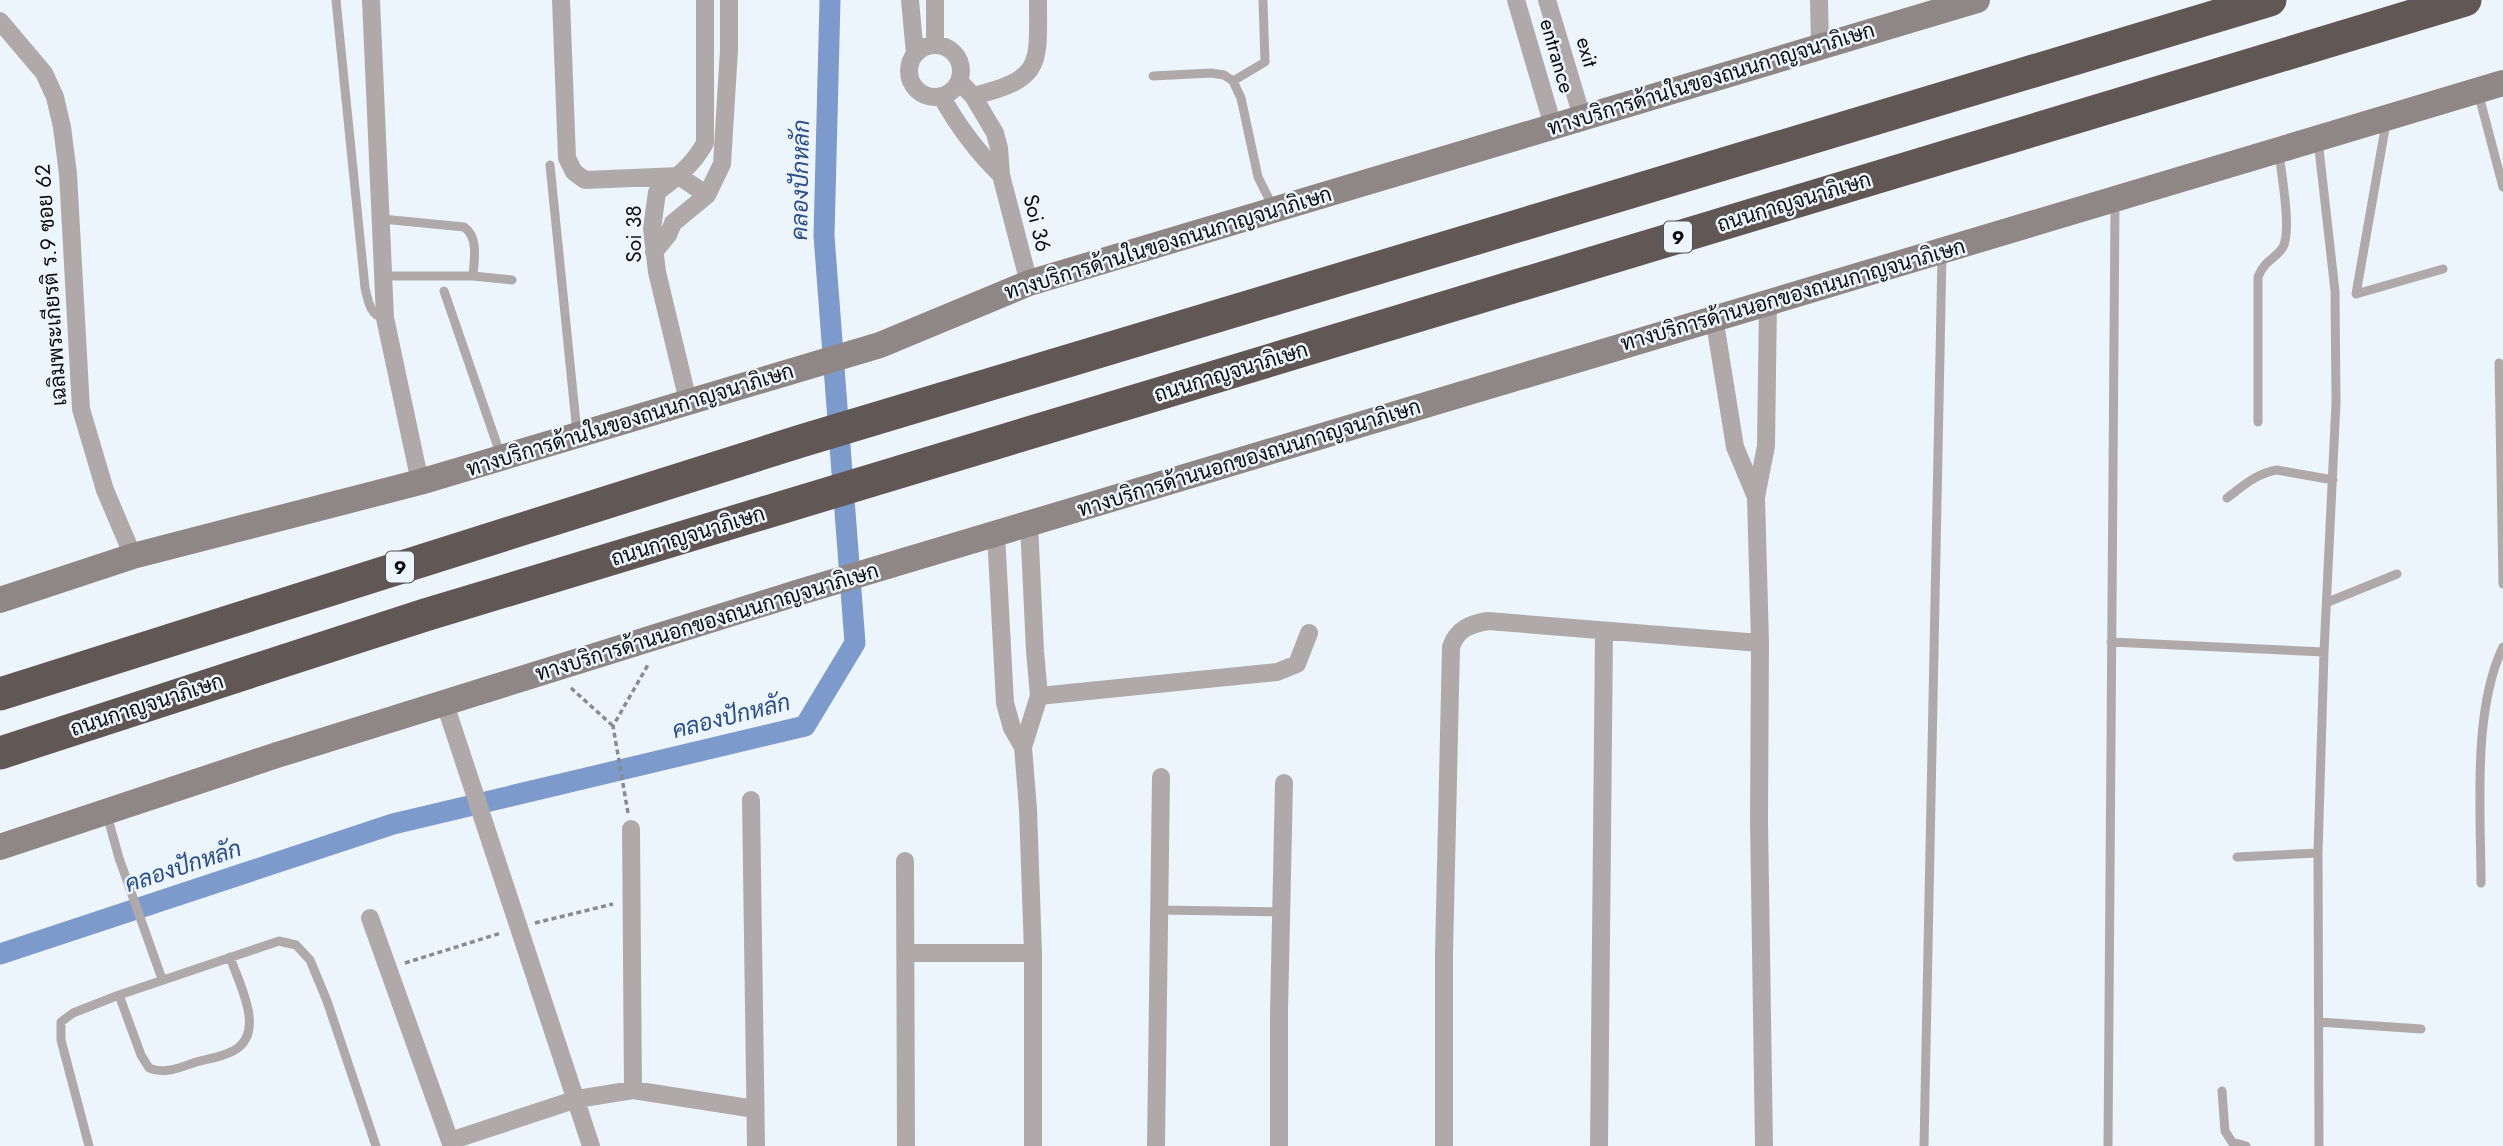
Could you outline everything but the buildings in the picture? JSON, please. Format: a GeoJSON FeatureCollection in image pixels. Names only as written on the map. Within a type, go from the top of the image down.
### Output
{"type":"FeatureCollection","features":[{"type":"Feature","properties":{"kind":"highway","name":"9"},"geometry":{"type":"LineString","coordinates":[[0,694],[801,441],[2270,0]]}},
{"type":"Feature","properties":{"kind":"highway","name":"ถนนกาญจนาภิเษก"},"geometry":{"type":"LineString","coordinates":[[0,753],[425,615],[2465,0]]}},
{"type":"Feature","properties":{"kind":"main road","name":"ทางบริการด้านในของถนนกาญจนาภิเษก"},"geometry":{"type":"LineString","coordinates":[[0,600],[133,556],[420,482],[880,345],[1029,283],[1977,0]]}},
{"type":"Feature","properties":{"kind":"main road","name":"ทางบริการด้านนอกของถนนกาญจนาภิเษก"},"geometry":{"type":"LineString","coordinates":[[0,847],[277,755],[800,592],[2503,83]]}},
{"type":"Feature","properties":{"kind":"street"},"geometry":{"type":"LineString","coordinates":[[371,0],[385,318],[420,482]]}},
{"type":"Feature","properties":{"kind":"street"},"geometry":{"type":"LineString","coordinates":[[561,0],[567,158],[574,172],[585,180],[679,176],[706,195]]}},
{"type":"Feature","properties":{"kind":"street"},"geometry":{"type":"LineString","coordinates":[[705,0],[705,143],[723,147]]}},
{"type":"Feature","properties":{"kind":"street"},"geometry":{"type":"LineString","coordinates":[[654,252],[668,235],[673,223],[706,195],[722,164],[729,50],[729,0]]}},
{"type":"Feature","properties":{"kind":"street"},"geometry":{"type":"LineString","coordinates":[[910,0],[915,54]]}},
{"type":"Feature","properties":{"kind":"street"},"geometry":{"type":"LineString","coordinates":[[935,0],[935,44]]}},
{"type":"Feature","properties":{"kind":"street"},"geometry":{"type":"LineString","coordinates":[[973,96],[997,90],[1013,82],[1029,71],[1037,60],[1040,42],[1038,0]]}},
{"type":"Feature","properties":{"kind":"street","name":"entrance"},"geometry":{"type":"LineString","coordinates":[[1516,0],[1553,126]]}},
{"type":"Feature","properties":{"kind":"street","name":"exit"},"geometry":{"type":"LineString","coordinates":[[1548,0],[1582,117]]}},
{"type":"Feature","properties":{"kind":"street"},"geometry":{"type":"LineString","coordinates":[[1819,0],[1821,47]]}},
{"type":"Feature","properties":{"kind":"street","name":"เฉลิมพระเกียรติ ร.9 ซอย 62"},"geometry":{"type":"LineString","coordinates":[[0,21],[44,73],[55,97],[68,174],[81,409],[105,490],[133,556]]}},
{"type":"Feature","properties":{"kind":"street"},"geometry":{"type":"LineString","coordinates":[[935,44],[954,52],[961,71],[959,81],[952,91],[932,97],[916,88],[909,71],[915,54],[935,44]]}},
{"type":"Feature","properties":{"kind":"street","name":"Soi 36"},"geometry":{"type":"LineString","coordinates":[[959,81],[973,96],[995,133],[1001,175],[1029,283]]}},
{"type":"Feature","properties":{"kind":"street"},"geometry":{"type":"LineString","coordinates":[[941,96],[968,139],[1001,175]]}},
{"type":"Feature","properties":{"kind":"street","name":"Soi 38"},"geometry":{"type":"LineString","coordinates":[[688,401],[671,335],[652,229],[657,192],[679,176],[697,157],[705,143]]}},
{"type":"Feature","properties":{"kind":"street"},"geometry":{"type":"LineString","coordinates":[[1764,1146],[1759,820],[1760,642],[1756,497],[1766,446],[1768,302]]}},
{"type":"Feature","properties":{"kind":"street"},"geometry":{"type":"LineString","coordinates":[[1714,317],[1735,447],[1756,497]]}},
{"type":"Feature","properties":{"kind":"street"},"geometry":{"type":"LineString","coordinates":[[1029,524],[1035,651],[1040,696],[1023,747],[1033,953],[1033,1146]]}},
{"type":"Feature","properties":{"kind":"street"},"geometry":{"type":"LineString","coordinates":[[996,534],[1005,703],[1012,728],[1023,747]]}},
{"type":"Feature","properties":{"kind":"street"},"geometry":{"type":"LineString","coordinates":[[1444,1146],[1444,954],[1451,647],[1461,629],[1488,621],[1760,642]]}},
{"type":"Feature","properties":{"kind":"street"},"geometry":{"type":"LineString","coordinates":[[1599,1146],[1604,632]]}},
{"type":"Feature","properties":{"kind":"street"},"geometry":{"type":"LineString","coordinates":[[1040,696],[1277,672],[1297,664],[1309,633]]}},
{"type":"Feature","properties":{"kind":"street"},"geometry":{"type":"LineString","coordinates":[[1002,654],[1035,651]]}},
{"type":"Feature","properties":{"kind":"street"},"geometry":{"type":"LineString","coordinates":[[446,704],[591,1146]]}},
{"type":"Feature","properties":{"kind":"street"},"geometry":{"type":"LineString","coordinates":[[1156,1146],[1161,777]]}},
{"type":"Feature","properties":{"kind":"street"},"geometry":{"type":"LineString","coordinates":[[1279,1146],[1284,783]]}},
{"type":"Feature","properties":{"kind":"street"},"geometry":{"type":"LineString","coordinates":[[751,800],[756,1146]]}},
{"type":"Feature","properties":{"kind":"street"},"geometry":{"type":"LineString","coordinates":[[631,829],[633,1090]]}},
{"type":"Feature","properties":{"kind":"street"},"geometry":{"type":"LineString","coordinates":[[905,860],[906,1146]]}},
{"type":"Feature","properties":{"kind":"street"},"geometry":{"type":"LineString","coordinates":[[370,918],[450,1141],[577,1099],[633,1090],[755,1109]]}},
{"type":"Feature","properties":{"kind":"street"},"geometry":{"type":"LineString","coordinates":[[905,953],[1033,953]]}},
{"type":"Feature","properties":{"kind":"lane"},"geometry":{"type":"LineString","coordinates":[[336,0],[365,288],[371,308],[376,315],[385,318]]}},
{"type":"Feature","properties":{"kind":"lane"},"geometry":{"type":"LineString","coordinates":[[1233,81],[1265,62],[1263,0]]}},
{"type":"Feature","properties":{"kind":"lane"},"geometry":{"type":"LineString","coordinates":[[1153,76],[1211,72],[1224,75],[1233,81],[1241,98],[1258,177],[1273,208]]}},
{"type":"Feature","properties":{"kind":"lane"},"geometry":{"type":"LineString","coordinates":[[2477,90],[2503,187]]}},
{"type":"Feature","properties":{"kind":"lane"},"geometry":{"type":"LineString","coordinates":[[2387,117],[2356,294],[2443,269]]}},
{"type":"Feature","properties":{"kind":"lane"},"geometry":{"type":"LineString","coordinates":[[2318,138],[2335,291],[2336,403],[2318,853],[2319,1146]]}},
{"type":"Feature","properties":{"kind":"lane"},"geometry":{"type":"LineString","coordinates":[[2258,422],[2258,276],[2263,264],[2282,249],[2287,234],[2279,150]]}},
{"type":"Feature","properties":{"kind":"lane"},"geometry":{"type":"LineString","coordinates":[[550,165],[577,435]]}},
{"type":"Feature","properties":{"kind":"lane"},"geometry":{"type":"LineString","coordinates":[[2108,1146],[2115,200]]}},
{"type":"Feature","properties":{"kind":"lane"},"geometry":{"type":"LineString","coordinates":[[382,219],[464,227],[471,232],[474,243],[473,276]]}},
{"type":"Feature","properties":{"kind":"lane"},"geometry":{"type":"LineString","coordinates":[[1924,1146],[1942,252]]}},
{"type":"Feature","properties":{"kind":"lane"},"geometry":{"type":"LineString","coordinates":[[384,276],[512,279]]}},
{"type":"Feature","properties":{"kind":"lane"},"geometry":{"type":"LineString","coordinates":[[444,291],[501,458]]}},
{"type":"Feature","properties":{"kind":"lane"},"geometry":{"type":"LineString","coordinates":[[2499,363],[2503,584]]}},
{"type":"Feature","properties":{"kind":"lane"},"geometry":{"type":"LineString","coordinates":[[2227,498],[2258,475],[2268,471],[2277,470],[2333,480]]}},
{"type":"Feature","properties":{"kind":"lane"},"geometry":{"type":"LineString","coordinates":[[2328,602],[2397,575]]}},
{"type":"Feature","properties":{"kind":"lane"},"geometry":{"type":"LineString","coordinates":[[2111,642],[2324,652]]}},
{"type":"Feature","properties":{"kind":"lane"},"geometry":{"type":"LineString","coordinates":[[2481,883],[2481,764],[2486,709],[2496,662],[2503,647]]}},
{"type":"Feature","properties":{"kind":"lane"},"geometry":{"type":"LineString","coordinates":[[106,813],[162,979]]}},
{"type":"Feature","properties":{"kind":"lane"},"geometry":{"type":"LineString","coordinates":[[2237,857],[2318,853]]}},
{"type":"Feature","properties":{"kind":"lane"},"geometry":{"type":"LineString","coordinates":[[1159,910],[1281,912]]}},
{"type":"Feature","properties":{"kind":"lane"},"geometry":{"type":"LineString","coordinates":[[89,1146],[61,1040],[61,1022],[73,1013],[162,979],[279,941],[288,942],[304,951],[310,960],[327,1001],[376,1146]]}},
{"type":"Feature","properties":{"kind":"lane"},"geometry":{"type":"LineString","coordinates":[[119,995],[149,1068],[165,1071],[233,1051],[244,1043],[251,1018],[230,957]]}},
{"type":"Feature","properties":{"kind":"lane"},"geometry":{"type":"LineString","coordinates":[[2319,1023],[2421,1029]]}},
{"type":"Feature","properties":{"kind":"lane"},"geometry":{"type":"LineString","coordinates":[[2222,1091],[2225,1131],[2232,1142],[2246,1146]]}},
{"type":"Feature","properties":{"kind":"path"},"geometry":{"type":"LineString","coordinates":[[613,726],[664,635]]}},
{"type":"Feature","properties":{"kind":"path"},"geometry":{"type":"LineString","coordinates":[[551,670],[613,726],[631,829]]}},
{"type":"Feature","properties":{"kind":"path"},"geometry":{"type":"LineString","coordinates":[[388,968],[520,926],[632,900]]}},
{"type":"Feature","properties":{"kind":"waterway","name":"คลองปักหลัก"},"geometry":{"type":"LineString","coordinates":[[0,954],[393,824],[805,726],[855,643],[824,236],[830,0]]}}]}
